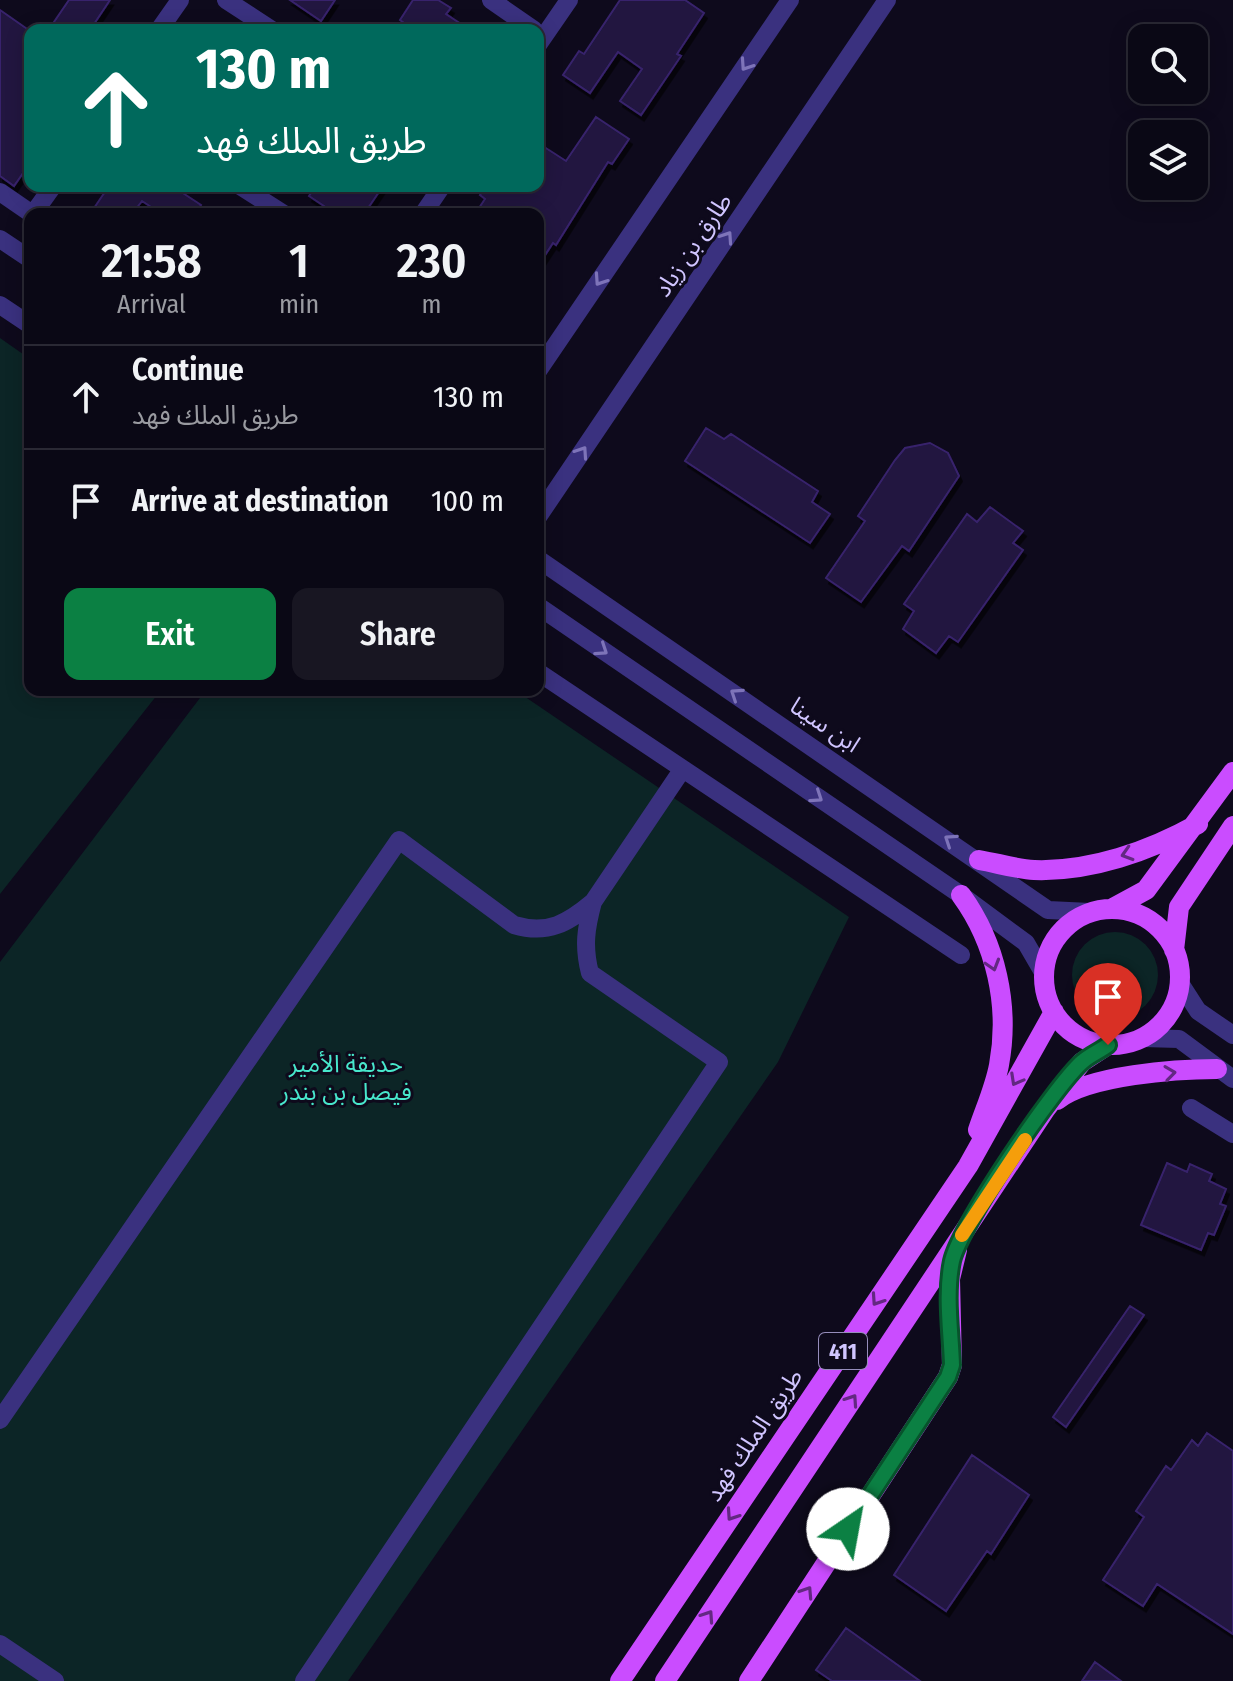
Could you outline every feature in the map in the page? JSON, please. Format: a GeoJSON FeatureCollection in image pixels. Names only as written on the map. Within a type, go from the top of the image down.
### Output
{"type":"FeatureCollection","features":[{"type":"Feature","properties":{"kind":"main road"},"geometry":{"type":"LineString","coordinates":[[1108,1045],[1077,1035],[1054,1012],[1046,994],[1044,974],[1048,954],[1058,936],[1072,922],[1146,890],[1198,824],[1233,772]]}},
{"type":"Feature","properties":{"kind":"main road"},"geometry":{"type":"LineString","coordinates":[[979,860],[1033,870],[1088,866],[1166,842],[1198,824]]}},
{"type":"Feature","properties":{"kind":"main road"},"geometry":{"type":"LineString","coordinates":[[1143,1038],[1161,1024],[1174,1005],[1180,983],[1174,950],[1179,907],[1231,835]]}},
{"type":"Feature","properties":{"kind":"main road"},"geometry":{"type":"LineString","coordinates":[[961,895],[980,921],[1004,999],[999,1065],[968,1166]]}},
{"type":"Feature","properties":{"kind":"main road"},"geometry":{"type":"LineString","coordinates":[[1100,911],[1131,912],[1149,920],[1164,933],[1174,950]]}},
{"type":"Feature","properties":{"kind":"main road","name":"طريق الملك فهد"},"geometry":{"type":"LineString","coordinates":[[620,1681],[968,1166],[1054,1012]]}},
{"type":"Feature","properties":{"kind":"main road","name":"411"},"geometry":{"type":"LineString","coordinates":[[665,1681],[1045,1110],[1082,1062],[1108,1045],[1143,1038]]}},
{"type":"Feature","properties":{"kind":"main road"},"geometry":{"type":"LineString","coordinates":[[1045,1110],[1067,1091],[1092,1084],[1225,1074]]}},
{"type":"Feature","properties":{"kind":"main road"},"geometry":{"type":"LineString","coordinates":[[749,1681],[948,1377],[952,1365],[950,1279],[952,1261],[964,1231]]}},
{"type":"Feature","properties":{"kind":"street"},"geometry":{"type":"LineString","coordinates":[[163,24],[180,0]]}},
{"type":"Feature","properties":{"kind":"street"},"geometry":{"type":"LineString","coordinates":[[226,0],[263,24]]}},
{"type":"Feature","properties":{"kind":"street"},"geometry":{"type":"LineString","coordinates":[[491,0],[523,24]]}},
{"type":"Feature","properties":{"kind":"street"},"geometry":{"type":"LineString","coordinates":[[544,30],[569,0]]}},
{"type":"Feature","properties":{"kind":"street"},"geometry":{"type":"LineString","coordinates":[[544,362],[790,0]]}},
{"type":"Feature","properties":{"kind":"street","name":"طارق بن زياد"},"geometry":{"type":"LineString","coordinates":[[544,508],[887,0]]}},
{"type":"Feature","properties":{"kind":"street"},"geometry":{"type":"LineString","coordinates":[[0,192],[24,208]]}},
{"type":"Feature","properties":{"kind":"street"},"geometry":{"type":"LineString","coordinates":[[249,192],[275,208]]}},
{"type":"Feature","properties":{"kind":"street"},"geometry":{"type":"LineString","coordinates":[[0,239],[24,255]]}},
{"type":"Feature","properties":{"kind":"street"},"geometry":{"type":"LineString","coordinates":[[0,305],[24,321]]}},
{"type":"Feature","properties":{"kind":"street","name":"ابن سينا"},"geometry":{"type":"LineString","coordinates":[[544,563],[1048,910],[1100,911]]}},
{"type":"Feature","properties":{"kind":"street"},"geometry":{"type":"LineString","coordinates":[[544,610],[961,895],[1026,943],[1044,974]]}},
{"type":"Feature","properties":{"kind":"street"},"geometry":{"type":"LineString","coordinates":[[544,676],[961,955]]}},
{"type":"Feature","properties":{"kind":"street"},"geometry":{"type":"LineString","coordinates":[[0,1420],[399,840],[514,925],[530,930],[550,929],[569,922],[593,902],[682,770]]}},
{"type":"Feature","properties":{"kind":"street"},"geometry":{"type":"LineString","coordinates":[[304,1681],[719,1062],[590,973],[584,952],[584,934],[593,902]]}},
{"type":"Feature","properties":{"kind":"street"},"geometry":{"type":"LineString","coordinates":[[1180,983],[1198,1011],[1233,1035]]}},
{"type":"Feature","properties":{"kind":"street"},"geometry":{"type":"LineString","coordinates":[[1143,1038],[1179,1039],[1225,1074]]}},
{"type":"Feature","properties":{"kind":"street"},"geometry":{"type":"LineString","coordinates":[[1191,1108],[1233,1134]]}},
{"type":"Feature","properties":{"kind":"street"},"geometry":{"type":"LineString","coordinates":[[0,1644],[55,1681]]}},
{"type":"Feature","properties":{"kind":"green space"},"geometry":{"type":"Polygon","coordinates":[[[0,338],[24,355],[24,696],[156,696],[0,894],[0,338]]]}},
{"type":"Feature","properties":{"kind":"green space","name":"حديقة الأمير فيصل بن بندر"},"geometry":{"type":"Polygon","coordinates":[[[201,696],[524,696],[849,917],[778,1062],[348,1681],[0,1681],[0,962],[201,696]]]}},
{"type":"Feature","properties":{"kind":"green space"},"geometry":{"type":"Polygon","coordinates":[[[1115,932],[1132,935],[1151,951],[1158,975],[1155,992],[1139,1011],[1115,1018],[1098,1015],[1079,999],[1072,975],[1075,958],[1091,939],[1115,932]]]}},
{"type":"Feature","properties":{"kind":"building"},"geometry":{"type":"Polygon","coordinates":[[[69,0],[110,0],[94,24],[54,22],[69,0]]]}},
{"type":"Feature","properties":{"kind":"building"},"geometry":{"type":"Polygon","coordinates":[[[290,0],[335,0],[321,21],[290,0]]]}},
{"type":"Feature","properties":{"kind":"building"},"geometry":{"type":"Polygon","coordinates":[[[413,0],[438,0],[451,8],[446,14],[461,24],[406,24],[400,20],[413,0]]]}},
{"type":"Feature","properties":{"kind":"building"},"geometry":{"type":"Polygon","coordinates":[[[620,0],[685,0],[704,13],[677,54],[681,56],[641,115],[620,101],[642,69],[618,52],[590,93],[563,75],[579,51],[584,54],[620,0]]]}},
{"type":"Feature","properties":{"kind":"building"},"geometry":{"type":"Polygon","coordinates":[[[0,10],[24,27],[24,172],[14,186],[0,176],[0,10]]]}},
{"type":"Feature","properties":{"kind":"building"},"geometry":{"type":"Polygon","coordinates":[[[596,117],[629,139],[612,164],[608,162],[556,245],[553,243],[544,257],[544,208],[479,208],[485,199],[480,195],[482,192],[544,192],[544,147],[566,161],[596,117]]]}},
{"type":"Feature","properties":{"kind":"building"},"geometry":{"type":"Polygon","coordinates":[[[105,192],[181,192],[201,205],[199,208],[153,208],[142,201],[137,208],[94,208],[105,192]]]}},
{"type":"Feature","properties":{"kind":"building"},"geometry":{"type":"Polygon","coordinates":[[[312,192],[379,192],[368,208],[327,208],[309,196],[312,192]]]}},
{"type":"Feature","properties":{"kind":"building"},"geometry":{"type":"Polygon","coordinates":[[[706,428],[724,439],[731,434],[818,491],[812,502],[830,514],[810,543],[685,461],[706,428]]]}},
{"type":"Feature","properties":{"kind":"building"},"geometry":{"type":"Polygon","coordinates":[[[930,443],[948,453],[959,476],[909,551],[902,546],[861,602],[826,578],[865,521],[858,516],[895,460],[905,448],[930,443]]]}},
{"type":"Feature","properties":{"kind":"building"},"geometry":{"type":"Polygon","coordinates":[[[990,507],[1023,531],[1013,543],[1023,550],[958,642],[949,636],[936,653],[903,629],[914,611],[904,604],[967,514],[977,522],[990,507]]]}},
{"type":"Feature","properties":{"kind":"building"},"geometry":{"type":"Polygon","coordinates":[[[1167,1163],[1187,1172],[1190,1164],[1212,1174],[1209,1181],[1226,1189],[1220,1204],[1226,1206],[1214,1235],[1208,1233],[1201,1250],[1141,1225],[1167,1163]]]}},
{"type":"Feature","properties":{"kind":"building"},"geometry":{"type":"Polygon","coordinates":[[[1130,1306],[1144,1315],[1066,1427],[1053,1417],[1130,1306]]]}},
{"type":"Feature","properties":{"kind":"building"},"geometry":{"type":"Polygon","coordinates":[[[1207,1433],[1233,1451],[1233,1634],[1157,1584],[1143,1606],[1103,1580],[1144,1517],[1136,1511],[1166,1466],[1171,1470],[1192,1440],[1198,1446],[1207,1433]]]}},
{"type":"Feature","properties":{"kind":"building"},"geometry":{"type":"Polygon","coordinates":[[[972,1455],[1029,1495],[991,1554],[987,1551],[946,1611],[894,1575],[972,1455]]]}},
{"type":"Feature","properties":{"kind":"building"},"geometry":{"type":"Polygon","coordinates":[[[846,1628],[920,1681],[832,1681],[816,1670],[846,1628]]]}},
{"type":"Feature","properties":{"kind":"building"},"geometry":{"type":"Polygon","coordinates":[[[1095,1662],[1121,1681],[1082,1681],[1095,1662]]]}},
{"type":"Feature","properties":{"kind":"slow traffic"},"geometry":{"type":"LineString","coordinates":[[962,1235],[1025,1140]]}},
{"type":"Feature","properties":{"kind":"route"},"geometry":{"type":"LineString","coordinates":[[848,1529],[948,1377],[952,1365],[950,1279],[952,1261],[964,1231],[1045,1110],[1082,1062],[1108,1045]]}}]}
